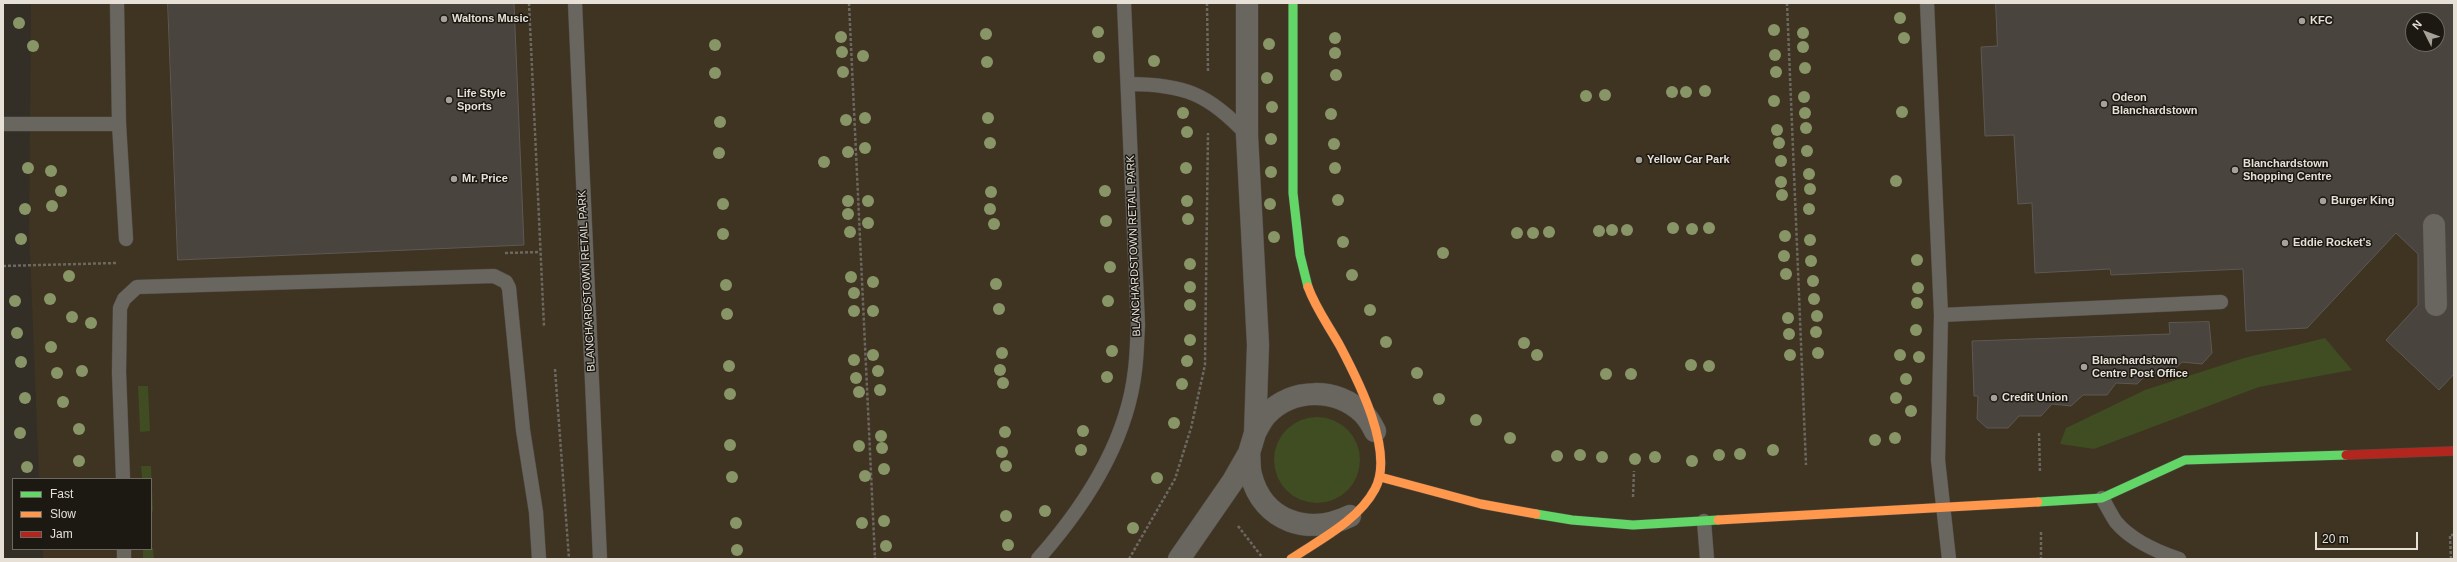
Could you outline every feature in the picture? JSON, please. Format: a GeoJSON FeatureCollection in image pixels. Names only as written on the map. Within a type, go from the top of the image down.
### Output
{"type":"FeatureCollection","features":[{"type":"Feature","properties":{"kind":"street"},"geometry":{"type":"LineString","coordinates":[[1247,3],[1247,135],[1258,345],[1250,474],[1259,494],[1272,511],[1290,522],[1312,526],[1327,525],[1335,524],[1355,514]]}},
{"type":"Feature","properties":{"kind":"street"},"geometry":{"type":"LineString","coordinates":[[1291,559],[1355,514],[1371,498],[1380,477],[1382,455],[1377,432],[1343,351],[1311,297],[1301,264],[1292,187],[1292,3]]}},
{"type":"Feature","properties":{"kind":"street"},"geometry":{"type":"LineString","coordinates":[[2434,225],[2436,304]]}},
{"type":"Feature","properties":{"kind":"street"},"geometry":{"type":"LineString","coordinates":[[1179,559],[1233,481],[1266,415],[1284,402],[1303,394],[1325,394],[1346,400],[1364,414],[1377,432]]}},
{"type":"Feature","properties":{"kind":"street"},"geometry":{"type":"LineString","coordinates":[[1380,477],[1482,504],[1572,520],[1633,524],[1704,522],[2102,498],[2119,492],[2164,466],[2186,460],[2454,451]]}},
{"type":"Feature","properties":{"kind":"lane"},"geometry":{"type":"LineString","coordinates":[[117,3],[119,124],[126,239]]}},
{"type":"Feature","properties":{"kind":"lane","name":"BLANCHARDSTOWN RETAIL PARK"},"geometry":{"type":"LineString","coordinates":[[575,3],[600,559]]}},
{"type":"Feature","properties":{"kind":"lane","name":"BLANCHARDSTOWN RETAIL PARK"},"geometry":{"type":"LineString","coordinates":[[1038,559],[1065,527],[1097,481],[1124,417],[1135,371],[1138,324],[1124,3]]}},
{"type":"Feature","properties":{"kind":"lane"},"geometry":{"type":"LineString","coordinates":[[1927,3],[1941,315],[1938,444],[1940,484],[1945,508],[1949,559]]}},
{"type":"Feature","properties":{"kind":"lane"},"geometry":{"type":"LineString","coordinates":[[1128,84],[1161,84],[1184,89],[1208,100],[1229,116],[1247,135]]}},
{"type":"Feature","properties":{"kind":"lane"},"geometry":{"type":"LineString","coordinates":[[3,124],[119,124]]}},
{"type":"Feature","properties":{"kind":"lane"},"geometry":{"type":"LineString","coordinates":[[123,478],[119,372],[120,308],[124,299],[137,287],[494,276],[506,282],[509,288],[523,430],[536,512],[539,559]]}},
{"type":"Feature","properties":{"kind":"lane"},"geometry":{"type":"LineString","coordinates":[[1941,315],[2221,302]]}},
{"type":"Feature","properties":{"kind":"lane"},"geometry":{"type":"LineString","coordinates":[[2102,498],[2116,522],[2124,530],[2135,538],[2179,559]]}},
{"type":"Feature","properties":{"kind":"lane"},"geometry":{"type":"LineString","coordinates":[[1704,522],[1707,559]]}},
{"type":"Feature","properties":{"kind":"path"},"geometry":{"type":"LineString","coordinates":[[529,3],[544,326]]}},
{"type":"Feature","properties":{"kind":"path"},"geometry":{"type":"LineString","coordinates":[[849,3],[875,559]]}},
{"type":"Feature","properties":{"kind":"path"},"geometry":{"type":"LineString","coordinates":[[1129,559],[1175,479],[1191,428],[1205,365],[1208,100],[1207,3]]}},
{"type":"Feature","properties":{"kind":"path"},"geometry":{"type":"LineString","coordinates":[[1787,3],[1806,465]]}},
{"type":"Feature","properties":{"kind":"path"},"geometry":{"type":"LineString","coordinates":[[555,369],[569,559]]}},
{"type":"Feature","properties":{"kind":"path"},"geometry":{"type":"LineString","coordinates":[[1219,502],[1264,559]]}},
{"type":"Feature","properties":{"kind":"path"},"geometry":{"type":"LineString","coordinates":[[2451,559],[2450,535],[2454,535]]}},
{"type":"Feature","properties":{"kind":"shaded area"},"geometry":{"type":"Polygon","coordinates":[[[31,3],[2454,3],[2454,559],[43,559],[43,550],[152,550],[152,478],[39,478],[29,231],[31,3]]]}},
{"type":"Feature","properties":{"kind":"green space"},"geometry":{"type":"Polygon","coordinates":[[[2325,338],[2352,370],[2259,387],[2094,449],[2060,444],[2066,428],[2145,390],[2244,358],[2325,338]]]}},
{"type":"Feature","properties":{"kind":"green space"},"geometry":{"type":"Polygon","coordinates":[[[138,386],[148,386],[150,431],[140,432],[138,386]]]}},
{"type":"Feature","properties":{"kind":"green space"},"geometry":{"type":"Polygon","coordinates":[[[1317,417],[1334,420],[1348,429],[1357,443],[1360,460],[1357,477],[1348,491],[1334,500],[1317,503],[1300,500],[1286,491],[1277,477],[1274,460],[1277,443],[1286,429],[1300,420],[1317,417]]]}},
{"type":"Feature","properties":{"kind":"green space"},"geometry":{"type":"Polygon","coordinates":[[[141,466],[151,466],[152,478],[142,478],[141,466]]]}},
{"type":"Feature","properties":{"kind":"green space"},"geometry":{"type":"Polygon","coordinates":[[[152,488],[153,511],[152,512],[152,488]]]}},
{"type":"Feature","properties":{"kind":"green space"},"geometry":{"type":"Polygon","coordinates":[[[152,548],[154,559],[143,559],[143,550],[152,550],[152,548]]]}},
{"type":"Feature","properties":{"kind":"building"},"geometry":{"type":"Polygon","coordinates":[[[168,3],[514,3],[524,245],[178,260],[168,3]]]}},
{"type":"Feature","properties":{"kind":"building","name":"Blanchardstown Shopping Centre"},"geometry":{"type":"Polygon","coordinates":[[[1996,3],[2454,3],[2454,374],[2439,390],[2386,340],[2418,305],[2418,254],[2396,233],[2307,328],[2246,331],[2243,269],[2111,275],[2110,269],[2035,273],[2032,203],[2018,204],[2014,135],[1985,136],[1981,47],[1997,46],[1996,3]]]}},
{"type":"Feature","properties":{"kind":"building"},"geometry":{"type":"Polygon","coordinates":[[[2209,322],[2212,353],[2202,364],[2182,362],[2170,373],[2148,373],[2137,384],[2116,383],[2107,395],[2083,395],[2071,406],[2052,404],[2041,416],[2019,416],[2008,428],[1987,428],[1977,419],[1978,396],[1974,396],[1972,341],[2170,334],[2169,323],[2209,322]]]}},
{"type":"Feature","properties":{"kind":"traffic: fast"},"geometry":{"type":"LineString","coordinates":[[1293,3],[1293,193],[1300,255],[1308,287]]}},
{"type":"Feature","properties":{"kind":"traffic: fast"},"geometry":{"type":"LineString","coordinates":[[2038,502],[2102,498],[2185,460],[2346,455]]}},
{"type":"Feature","properties":{"kind":"traffic: fast"},"geometry":{"type":"LineString","coordinates":[[1536,514],[1572,520],[1633,525],[1718,520]]}},
{"type":"Feature","properties":{"kind":"traffic: slow"},"geometry":{"type":"LineString","coordinates":[[1291,559],[1337,529],[1359,511],[1375,489],[1380,474],[1380,456],[1372,416],[1356,377],[1308,287]]}},
{"type":"Feature","properties":{"kind":"traffic: slow"},"geometry":{"type":"LineString","coordinates":[[1380,477],[1481,504],[1536,514]]}},
{"type":"Feature","properties":{"kind":"traffic: slow"},"geometry":{"type":"LineString","coordinates":[[1718,520],[2038,502]]}},
{"type":"Feature","properties":{"kind":"traffic: jam"},"geometry":{"type":"LineString","coordinates":[[2346,455],[2454,451]]}},
{"type":"Feature","properties":{"kind":"place","name":"Waltons Music"},"geometry":{"type":"Point","coordinates":[444,19]}},
{"type":"Feature","properties":{"kind":"place","name":"KFC"},"geometry":{"type":"Point","coordinates":[2302,21]}},
{"type":"Feature","properties":{"kind":"place","name":"Life Style Sports"},"geometry":{"type":"Point","coordinates":[449,100]}},
{"type":"Feature","properties":{"kind":"place","name":"Odeon Blanchardstown"},"geometry":{"type":"Point","coordinates":[2104,104]}},
{"type":"Feature","properties":{"kind":"place","name":"Yellow Car Park"},"geometry":{"type":"Point","coordinates":[1639,160]}},
{"type":"Feature","properties":{"kind":"place","name":"Blanchardstown Shopping Centre"},"geometry":{"type":"Point","coordinates":[2235,170]}},
{"type":"Feature","properties":{"kind":"place","name":"Mr. Price"},"geometry":{"type":"Point","coordinates":[454,179]}},
{"type":"Feature","properties":{"kind":"place","name":"Burger King"},"geometry":{"type":"Point","coordinates":[2323,201]}},
{"type":"Feature","properties":{"kind":"place","name":"Eddie Rocket's"},"geometry":{"type":"Point","coordinates":[2285,243]}},
{"type":"Feature","properties":{"kind":"place","name":"Blanchardstown Centre Post Office"},"geometry":{"type":"Point","coordinates":[2084,367]}},
{"type":"Feature","properties":{"kind":"place","name":"Credit Union"},"geometry":{"type":"Point","coordinates":[1994,398]}}]}
